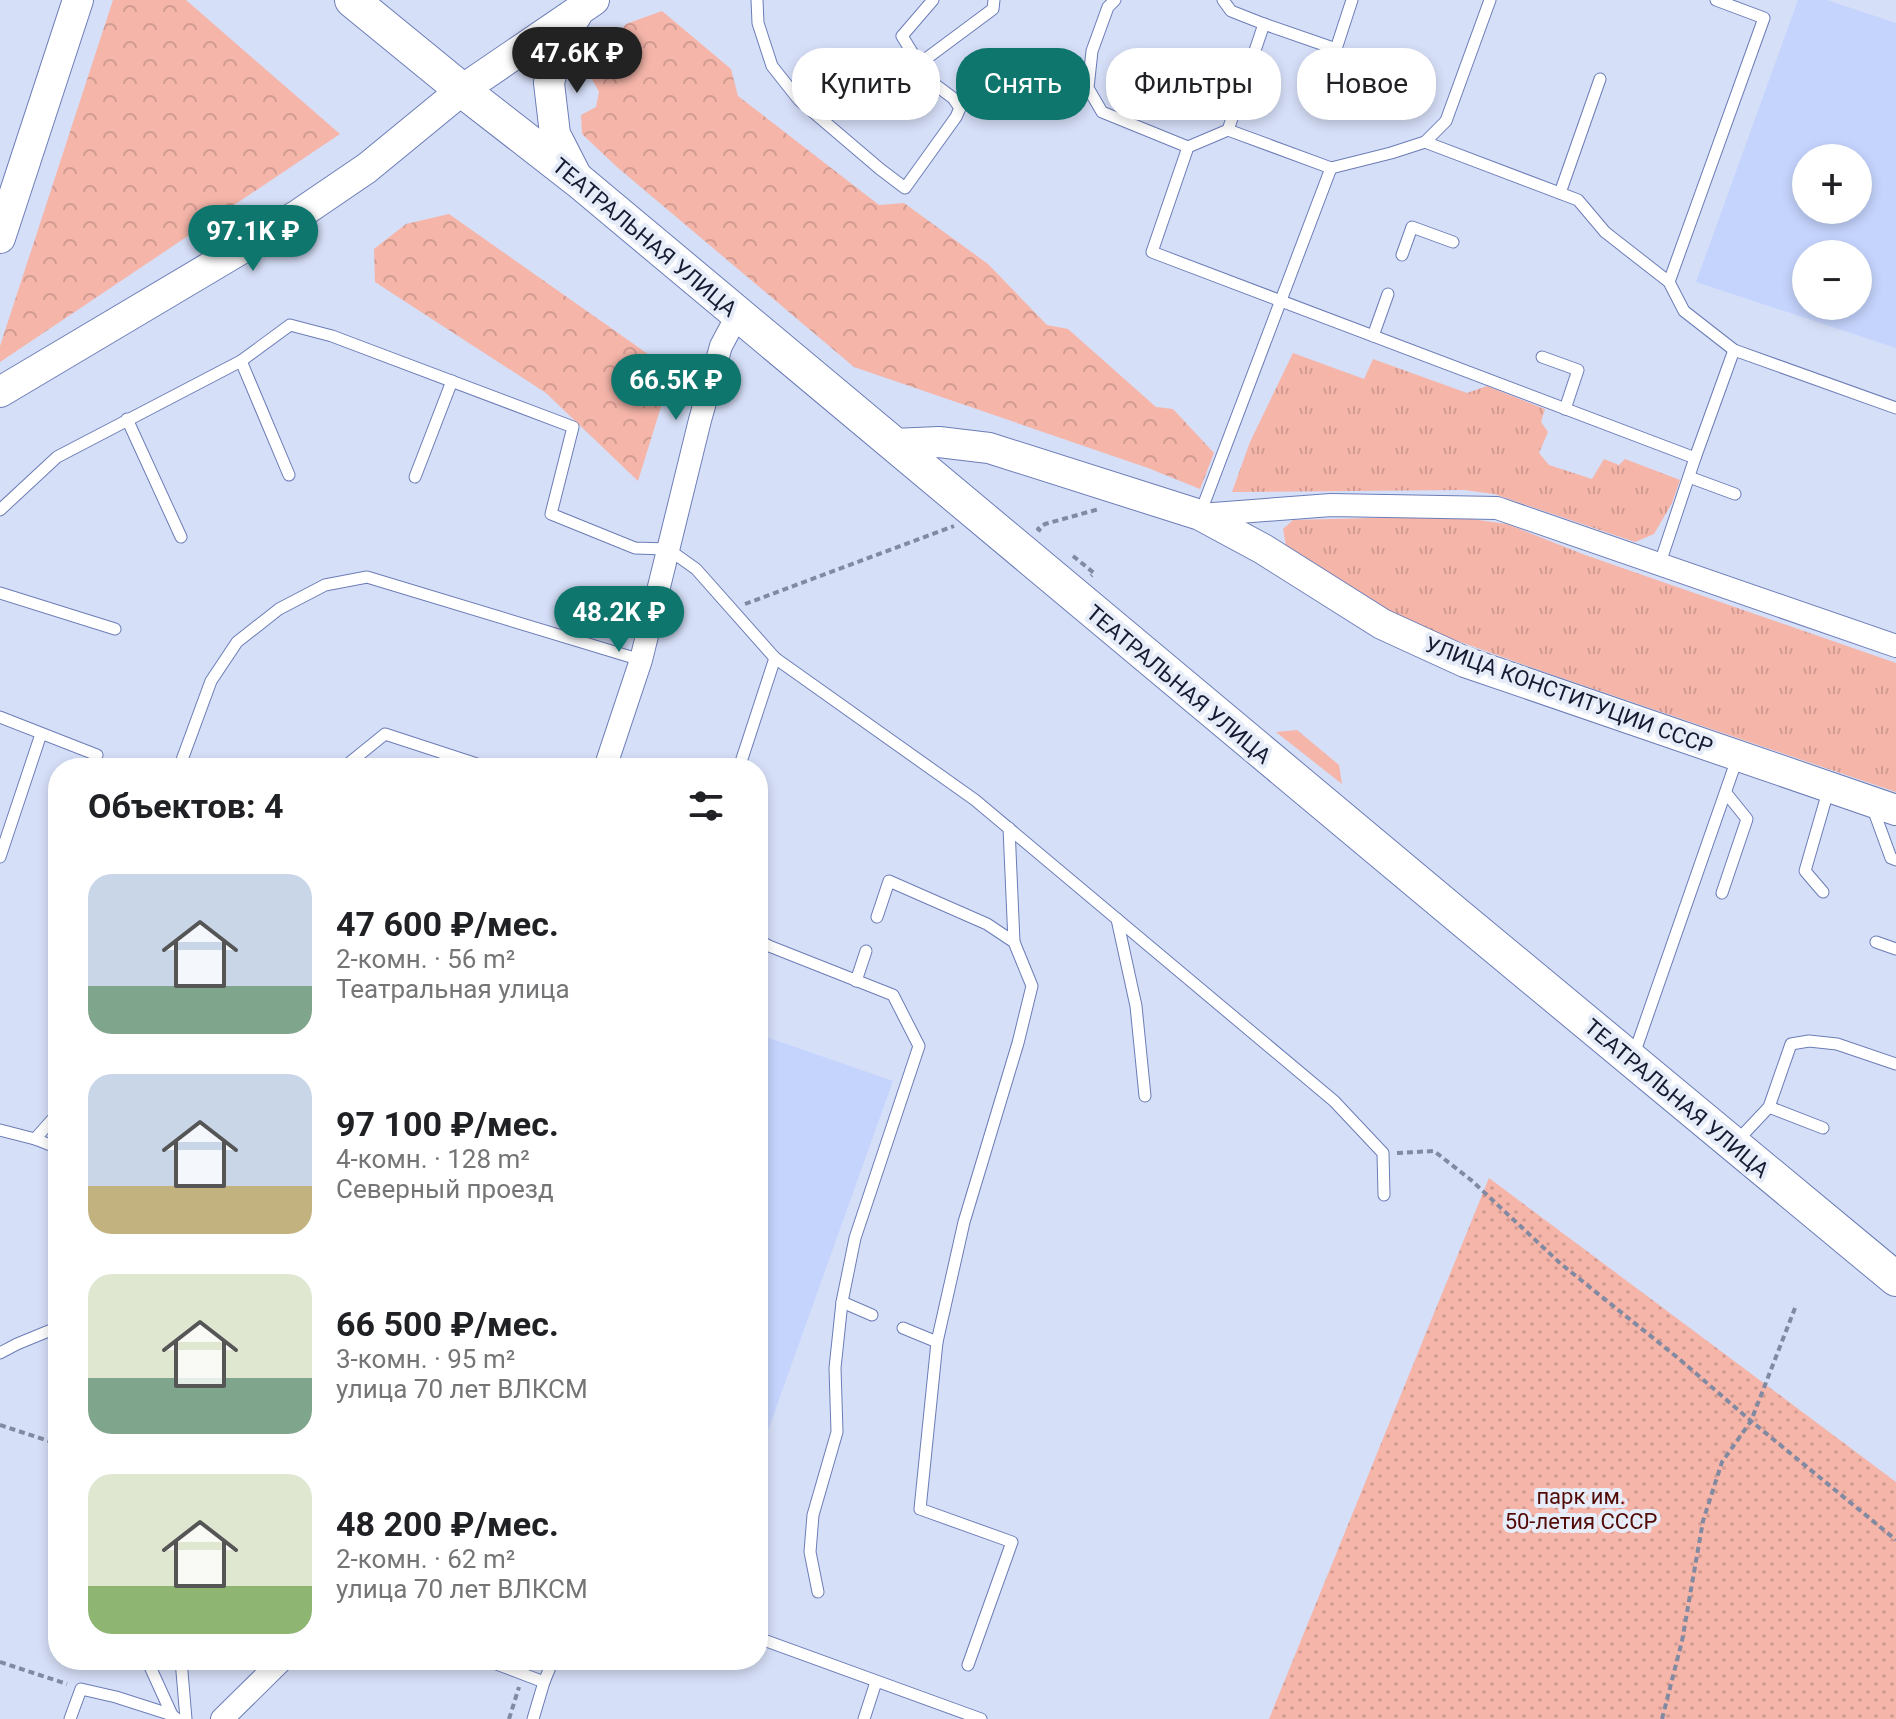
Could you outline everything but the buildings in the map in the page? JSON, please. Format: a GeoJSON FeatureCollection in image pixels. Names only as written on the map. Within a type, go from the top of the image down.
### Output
{"type":"FeatureCollection","features":[{"type":"Feature","properties":{"kind":"main road"},"geometry":{"type":"LineString","coordinates":[[0,238],[78,0]]}},
{"type":"Feature","properties":{"kind":"main road","name":"ТЕАТРАЛЬНАЯ УЛИЦА"},"geometry":{"type":"LineString","coordinates":[[352,0],[579,181],[1896,1279]]}},
{"type":"Feature","properties":{"kind":"main road"},"geometry":{"type":"LineString","coordinates":[[0,392],[298,215],[367,168],[462,90],[588,4]]}},
{"type":"Feature","properties":{"kind":"main road"},"geometry":{"type":"LineString","coordinates":[[579,181],[555,134],[549,83],[560,39],[588,4]]}},
{"type":"Feature","properties":{"kind":"main road","name":"УЛИЦА КОНСТИТУЦИИ СССР"},"geometry":{"type":"LineString","coordinates":[[893,444],[939,442],[989,448],[1200,515],[1263,549],[1382,624],[1465,662],[1884,806]]}},
{"type":"Feature","properties":{"kind":"street"},"geometry":{"type":"LineString","coordinates":[[608,758],[641,660],[721,346],[738,314]]}},
{"type":"Feature","properties":{"kind":"street"},"geometry":{"type":"LineString","coordinates":[[1200,515],[1331,505],[1497,508],[1896,646]]}},
{"type":"Feature","properties":{"kind":"street"},"geometry":{"type":"LineString","coordinates":[[222,1719],[272,1670]]}},
{"type":"Feature","properties":{"kind":"lane"},"geometry":{"type":"LineString","coordinates":[[757,0],[758,23],[772,66],[792,91]]}},
{"type":"Feature","properties":{"kind":"lane"},"geometry":{"type":"LineString","coordinates":[[909,48],[902,36],[933,0]]}},
{"type":"Feature","properties":{"kind":"lane"},"geometry":{"type":"LineString","coordinates":[[940,48],[993,9],[994,0]]}},
{"type":"Feature","properties":{"kind":"lane"},"geometry":{"type":"LineString","coordinates":[[1115,0],[1108,7],[1092,51],[1088,88],[1102,112],[1188,147],[1228,130],[1331,168],[1425,142],[1446,121],[1490,0]]}},
{"type":"Feature","properties":{"kind":"lane"},"geometry":{"type":"LineString","coordinates":[[1223,0],[1231,11],[1336,49],[1352,0]]}},
{"type":"Feature","properties":{"kind":"lane"},"geometry":{"type":"LineString","coordinates":[[1669,282],[1764,18],[1716,0]]}},
{"type":"Feature","properties":{"kind":"lane"},"geometry":{"type":"LineString","coordinates":[[1228,130],[1264,24]]}},
{"type":"Feature","properties":{"kind":"lane"},"geometry":{"type":"LineString","coordinates":[[1560,193],[1600,79]]}},
{"type":"Feature","properties":{"kind":"lane"},"geometry":{"type":"LineString","coordinates":[[822,120],[905,188],[960,108],[940,88]]}},
{"type":"Feature","properties":{"kind":"lane"},"geometry":{"type":"LineString","coordinates":[[1425,142],[1578,200],[1605,232],[1669,282],[1684,311],[1734,350],[1896,408]]}},
{"type":"Feature","properties":{"kind":"lane"},"geometry":{"type":"LineString","coordinates":[[1188,147],[1152,252],[1695,458]]}},
{"type":"Feature","properties":{"kind":"lane"},"geometry":{"type":"LineString","coordinates":[[1200,515],[1331,168]]}},
{"type":"Feature","properties":{"kind":"lane"},"geometry":{"type":"LineString","coordinates":[[1402,255],[1412,227],[1453,242]]}},
{"type":"Feature","properties":{"kind":"lane"},"geometry":{"type":"LineString","coordinates":[[1373,336],[1388,294]]}},
{"type":"Feature","properties":{"kind":"lane"},"geometry":{"type":"LineString","coordinates":[[0,510],[57,457],[241,361],[290,325],[332,336],[573,427],[551,514],[635,548],[668,549],[696,569],[775,658],[975,800],[1334,1101],[1383,1153],[1384,1195]]}},
{"type":"Feature","properties":{"kind":"lane"},"geometry":{"type":"LineString","coordinates":[[1660,563],[1734,350]]}},
{"type":"Feature","properties":{"kind":"lane"},"geometry":{"type":"LineString","coordinates":[[1542,357],[1578,370],[1565,409]]}},
{"type":"Feature","properties":{"kind":"lane"},"geometry":{"type":"LineString","coordinates":[[241,361],[289,475]]}},
{"type":"Feature","properties":{"kind":"lane"},"geometry":{"type":"LineString","coordinates":[[415,477],[452,381]]}},
{"type":"Feature","properties":{"kind":"lane"},"geometry":{"type":"LineString","coordinates":[[127,419],[181,537]]}},
{"type":"Feature","properties":{"kind":"lane"},"geometry":{"type":"LineString","coordinates":[[1689,477],[1735,494]]}},
{"type":"Feature","properties":{"kind":"lane"},"geometry":{"type":"LineString","coordinates":[[183,758],[211,681],[237,642],[279,609],[325,585],[367,577],[641,660]]}},
{"type":"Feature","properties":{"kind":"lane"},"geometry":{"type":"LineString","coordinates":[[0,593],[115,629]]}},
{"type":"Feature","properties":{"kind":"lane"},"geometry":{"type":"LineString","coordinates":[[742,758],[775,658]]}},
{"type":"Feature","properties":{"kind":"lane"},"geometry":{"type":"LineString","coordinates":[[0,717],[97,755]]}},
{"type":"Feature","properties":{"kind":"lane"},"geometry":{"type":"LineString","coordinates":[[0,857],[41,734]]}},
{"type":"Feature","properties":{"kind":"lane"},"geometry":{"type":"LineString","coordinates":[[355,758],[385,734],[458,758]]}},
{"type":"Feature","properties":{"kind":"lane"},"geometry":{"type":"LineString","coordinates":[[1632,1059],[1738,755]]}},
{"type":"Feature","properties":{"kind":"lane"},"geometry":{"type":"LineString","coordinates":[[1823,892],[1805,871],[1829,788]]}},
{"type":"Feature","properties":{"kind":"lane"},"geometry":{"type":"LineString","coordinates":[[1722,893],[1747,819],[1726,793]]}},
{"type":"Feature","properties":{"kind":"lane"},"geometry":{"type":"LineString","coordinates":[[1884,806],[1891,858],[1896,860]]}},
{"type":"Feature","properties":{"kind":"lane"},"geometry":{"type":"LineString","coordinates":[[968,1665],[1012,1542],[920,1509],[937,1342],[964,1222],[1032,986],[1014,942],[1009,828]]}},
{"type":"Feature","properties":{"kind":"lane"},"geometry":{"type":"LineString","coordinates":[[877,917],[889,881],[987,924],[1014,942]]}},
{"type":"Feature","properties":{"kind":"lane"},"geometry":{"type":"LineString","coordinates":[[1117,919],[1136,1006],[1145,1096]]}},
{"type":"Feature","properties":{"kind":"lane"},"geometry":{"type":"LineString","coordinates":[[1876,942],[1896,949]]}},
{"type":"Feature","properties":{"kind":"lane"},"geometry":{"type":"LineString","coordinates":[[768,944],[893,995],[919,1046],[855,1238],[842,1302],[835,1368],[837,1432],[813,1515],[810,1552],[818,1592]]}},
{"type":"Feature","properties":{"kind":"lane"},"geometry":{"type":"LineString","coordinates":[[856,981],[866,951]]}},
{"type":"Feature","properties":{"kind":"lane"},"geometry":{"type":"LineString","coordinates":[[1734,1145],[1769,1107],[1791,1044],[1809,1041],[1837,1044],[1896,1064]]}},
{"type":"Feature","properties":{"kind":"lane"},"geometry":{"type":"LineString","coordinates":[[1769,1107],[1823,1128]]}},
{"type":"Feature","properties":{"kind":"lane"},"geometry":{"type":"LineString","coordinates":[[35,1139],[48,1124]]}},
{"type":"Feature","properties":{"kind":"lane"},"geometry":{"type":"LineString","coordinates":[[0,1130],[48,1144]]}},
{"type":"Feature","properties":{"kind":"lane"},"geometry":{"type":"LineString","coordinates":[[842,1302],[872,1315]]}},
{"type":"Feature","properties":{"kind":"lane"},"geometry":{"type":"LineString","coordinates":[[903,1328],[937,1342]]}},
{"type":"Feature","properties":{"kind":"lane"},"geometry":{"type":"LineString","coordinates":[[0,1353],[48,1331]]}},
{"type":"Feature","properties":{"kind":"lane"},"geometry":{"type":"LineString","coordinates":[[768,1642],[981,1719]]}},
{"type":"Feature","properties":{"kind":"lane"},"geometry":{"type":"LineString","coordinates":[[152,1670],[175,1717]]}},
{"type":"Feature","properties":{"kind":"lane"},"geometry":{"type":"LineString","coordinates":[[182,1670],[186,1719]]}},
{"type":"Feature","properties":{"kind":"lane"},"geometry":{"type":"LineString","coordinates":[[512,1670],[544,1682]]}},
{"type":"Feature","properties":{"kind":"lane"},"geometry":{"type":"LineString","coordinates":[[533,1719],[549,1670]]}},
{"type":"Feature","properties":{"kind":"lane"},"geometry":{"type":"LineString","coordinates":[[864,1719],[876,1682]]}},
{"type":"Feature","properties":{"kind":"lane"},"geometry":{"type":"LineString","coordinates":[[70,1719],[81,1689],[175,1717]]}},
{"type":"Feature","properties":{"kind":"path"},"geometry":{"type":"LineString","coordinates":[[1038,529],[1045,524],[1106,507]]}},
{"type":"Feature","properties":{"kind":"path"},"geometry":{"type":"LineString","coordinates":[[732,609],[958,525]]}},
{"type":"Feature","properties":{"kind":"path"},"geometry":{"type":"LineString","coordinates":[[1383,1153],[1434,1151],[1471,1180],[1561,1264],[1896,1540]]}},
{"type":"Feature","properties":{"kind":"path"},"geometry":{"type":"LineString","coordinates":[[1662,1719],[1682,1641],[1703,1521],[1722,1462],[1751,1421],[1795,1308]]}},
{"type":"Feature","properties":{"kind":"path"},"geometry":{"type":"LineString","coordinates":[[0,1425],[48,1441]]}},
{"type":"Feature","properties":{"kind":"path"},"geometry":{"type":"LineString","coordinates":[[0,1662],[81,1689]]}},
{"type":"Feature","properties":{"kind":"shaded area"},"geometry":{"type":"Polygon","coordinates":[[[1798,0],[1827,0],[1896,23],[1896,348],[1811,320],[1872,320],[1872,240],[1792,240],[1792,314],[1696,282],[1798,0]]]}},
{"type":"Feature","properties":{"kind":"shaded area"},"geometry":{"type":"Polygon","coordinates":[[[768,1037],[893,1081],[768,1430],[768,1037]]]}},
{"type":"Feature","properties":{"kind":"green space"},"geometry":{"type":"Polygon","coordinates":[[[113,0],[186,0],[340,134],[0,362],[0,346],[113,0]]]}},
{"type":"Feature","properties":{"kind":"green space"},"geometry":{"type":"Polygon","coordinates":[[[662,11],[731,69],[738,96],[879,205],[904,203],[988,264],[1047,325],[1068,329],[1156,407],[1173,409],[1214,453],[1200,489],[1148,468],[854,367],[617,167],[582,134],[581,115],[596,107],[599,92],[582,61],[594,47],[612,40],[626,24],[662,11]]]}},
{"type":"Feature","properties":{"kind":"green space"},"geometry":{"type":"Polygon","coordinates":[[[449,214],[672,371],[638,481],[546,393],[375,282],[374,249],[406,224],[449,214]]]}},
{"type":"Feature","properties":{"kind":"green space"},"geometry":{"type":"Polygon","coordinates":[[[1293,353],[1364,379],[1373,359],[1467,393],[1487,386],[1545,409],[1541,422],[1548,432],[1539,453],[1549,465],[1592,479],[1604,459],[1619,465],[1625,459],[1680,480],[1672,503],[1654,534],[1635,542],[1494,494],[1464,490],[1232,492],[1250,442],[1293,353]]]}},
{"type":"Feature","properties":{"kind":"green space"},"geometry":{"type":"Polygon","coordinates":[[[1450,516],[1507,524],[1585,555],[1896,663],[1896,792],[1402,621],[1286,546],[1283,529],[1293,520],[1450,516]]]}},
{"type":"Feature","properties":{"kind":"green space"},"geometry":{"type":"Polygon","coordinates":[[[1297,730],[1339,765],[1342,784],[1276,732],[1297,730]]]}},
{"type":"Feature","properties":{"kind":"green space","name":"парк им. 50-летия СССР"},"geometry":{"type":"Polygon","coordinates":[[[1489,1178],[1896,1482],[1896,1719],[1269,1719],[1489,1178]]]}}]}
